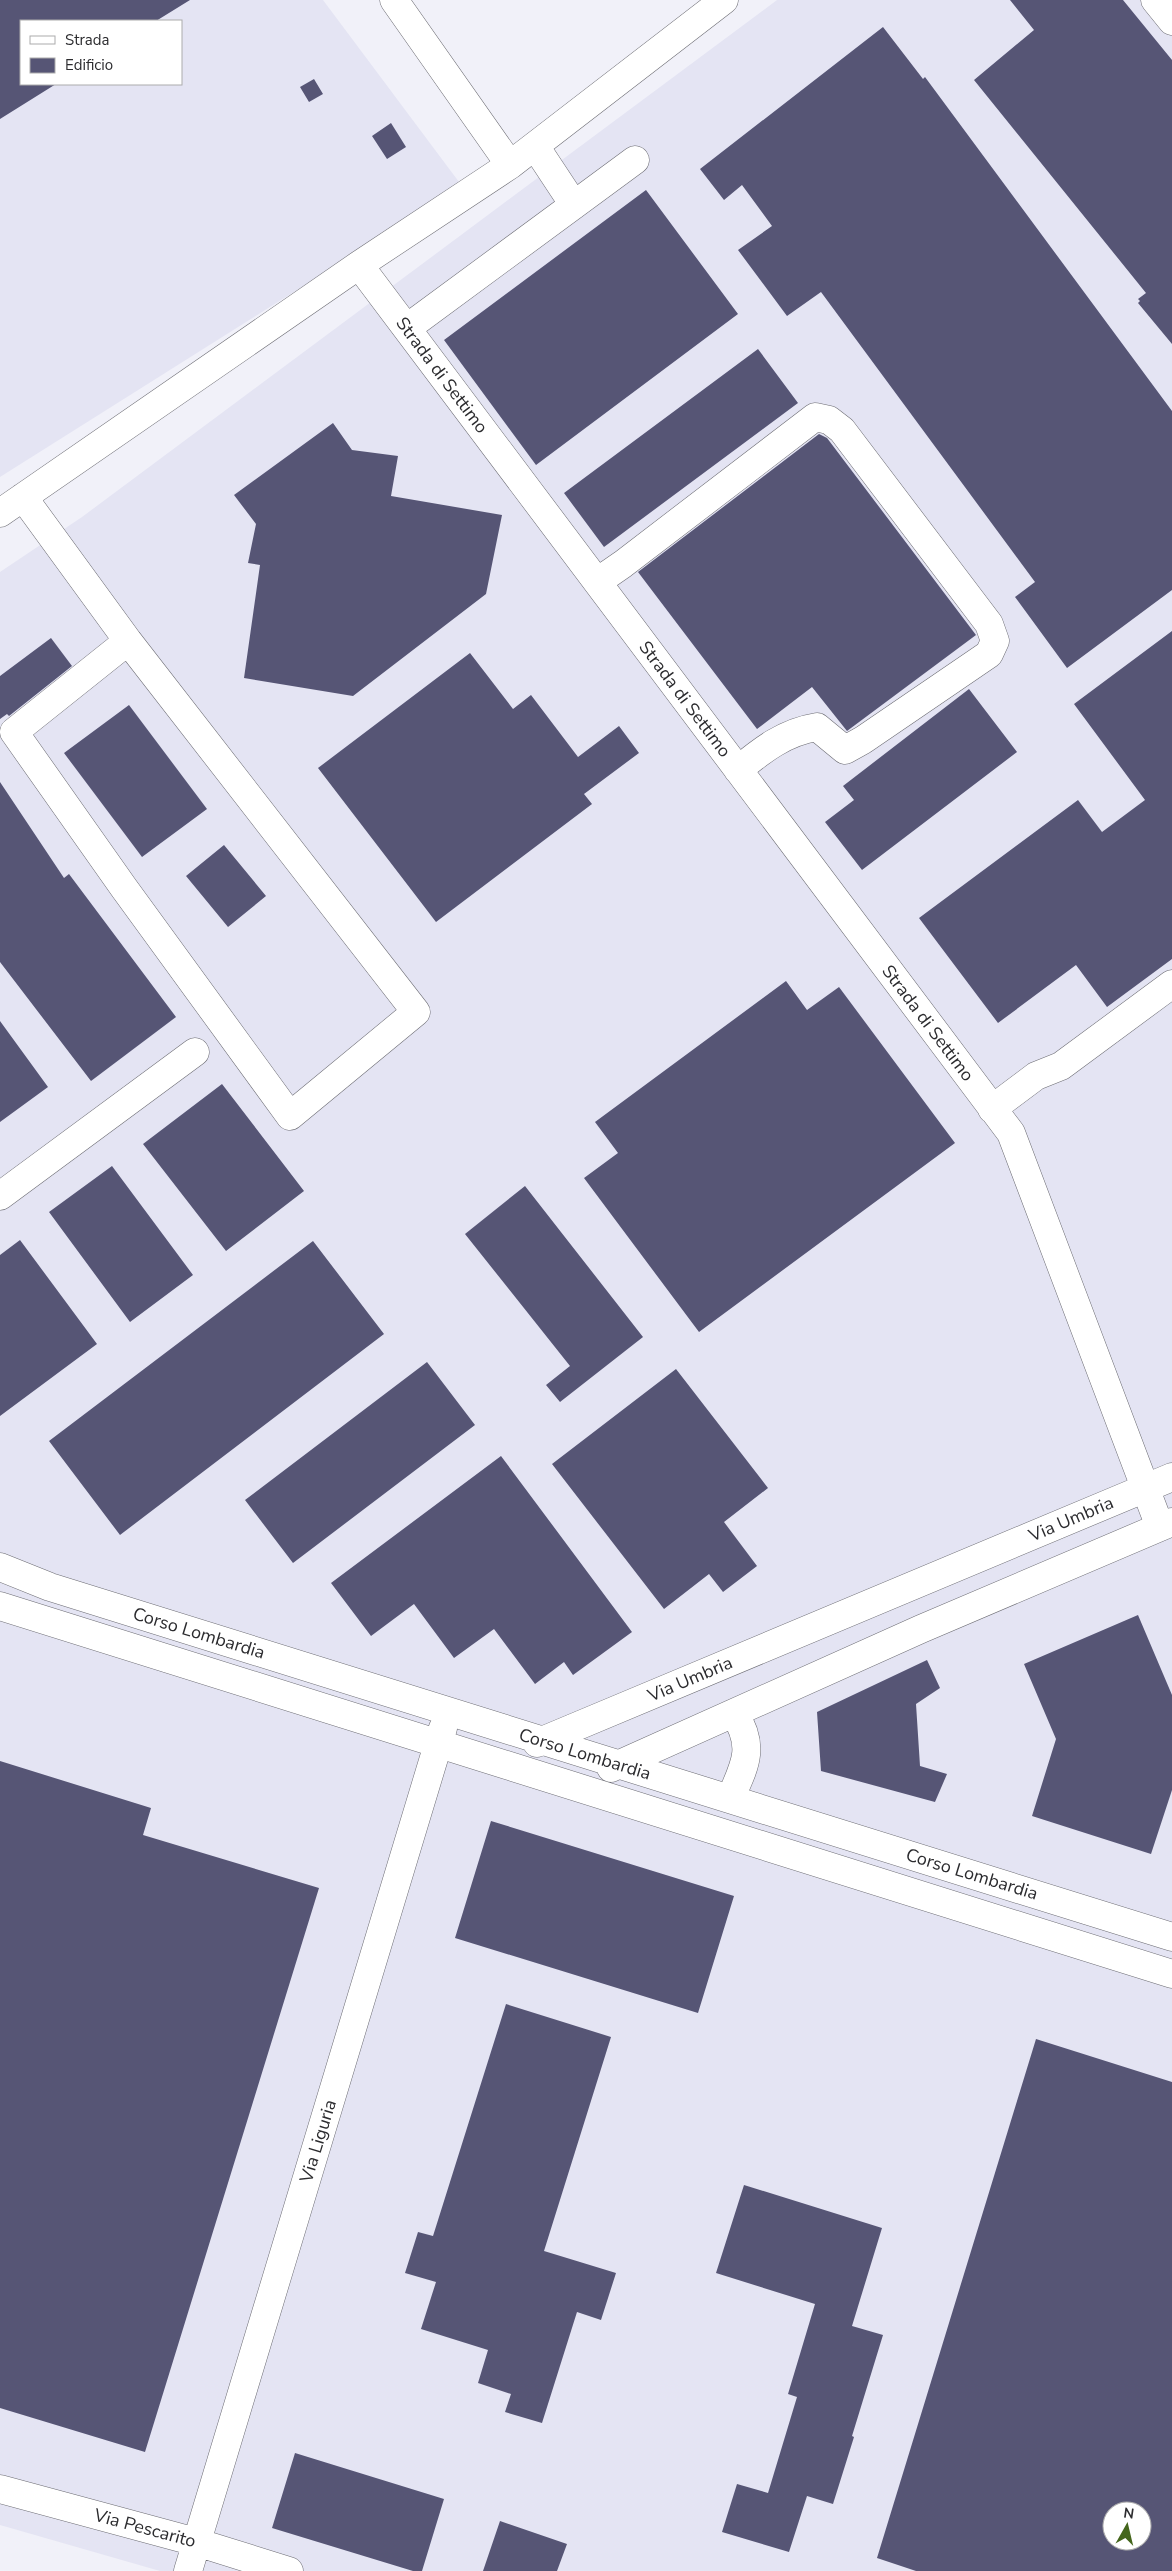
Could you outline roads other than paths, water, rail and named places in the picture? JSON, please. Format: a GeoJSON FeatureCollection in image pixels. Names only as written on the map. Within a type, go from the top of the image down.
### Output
{"type":"FeatureCollection","features":[{"type":"Feature","properties":{"kind":"street"},"geometry":{"type":"LineString","coordinates":[[394,0],[510,165]]}},
{"type":"Feature","properties":{"kind":"street"},"geometry":{"type":"LineString","coordinates":[[0,512],[359,265],[510,165],[724,0]]}},
{"type":"Feature","properties":{"kind":"street"},"geometry":{"type":"LineString","coordinates":[[1155,0],[1172,21]]}},
{"type":"Feature","properties":{"kind":"street"},"geometry":{"type":"LineString","coordinates":[[535,146],[574,205]]}},
{"type":"Feature","properties":{"kind":"street"},"geometry":{"type":"LineString","coordinates":[[407,328],[635,160]]}},
{"type":"Feature","properties":{"kind":"street","name":"Strada di Settimo"},"geometry":{"type":"LineString","coordinates":[[359,265],[1011,1133],[1146,1488],[1166,1525]]}},
{"type":"Feature","properties":{"kind":"street"},"geometry":{"type":"LineString","coordinates":[[597,582],[815,418],[829,420],[842,430],[989,624],[995,642],[989,654],[863,740],[844,750],[817,727],[796,730],[763,749],[738,770]]}},
{"type":"Feature","properties":{"kind":"street"},"geometry":{"type":"LineString","coordinates":[[23,497],[128,642],[416,1012],[290,1116],[124,888],[14,732],[128,642]]}},
{"type":"Feature","properties":{"kind":"street"},"geometry":{"type":"LineString","coordinates":[[992,1109],[1036,1076],[1061,1066],[1172,984]]}},
{"type":"Feature","properties":{"kind":"street"},"geometry":{"type":"LineString","coordinates":[[0,1196],[195,1052]]}},
{"type":"Feature","properties":{"kind":"street","name":"Via Umbria"},"geometry":{"type":"LineString","coordinates":[[494,1762],[1172,1477]]}},
{"type":"Feature","properties":{"kind":"street"},"geometry":{"type":"LineString","coordinates":[[574,1787],[619,1764],[909,1634],[1166,1525]]}},
{"type":"Feature","properties":{"kind":"street","name":"Corso Lombardia"},"geometry":{"type":"LineString","coordinates":[[0,1568],[50,1587],[1172,1937]]}},
{"type":"Feature","properties":{"kind":"street"},"geometry":{"type":"LineString","coordinates":[[887,1596],[909,1634]]}},
{"type":"Feature","properties":{"kind":"street","name":"Corso Lombardia"},"geometry":{"type":"LineString","coordinates":[[0,1606],[1172,1974]]}},
{"type":"Feature","properties":{"kind":"street"},"geometry":{"type":"LineString","coordinates":[[194,1668],[204,1634]]}},
{"type":"Feature","properties":{"kind":"street","name":"Via Liguria"},"geometry":{"type":"LineString","coordinates":[[188,2571],[448,1711]]}},
{"type":"Feature","properties":{"kind":"street"},"geometry":{"type":"LineString","coordinates":[[730,1799],[747,1753],[746,1734],[734,1713]]}},
{"type":"Feature","properties":{"kind":"street"},"geometry":{"type":"LineString","coordinates":[[816,1862],[827,1829]]}},
{"type":"Feature","properties":{"kind":"street","name":"Via Pescarito"},"geometry":{"type":"LineString","coordinates":[[0,2489],[196,2542],[289,2571]]}}]}
